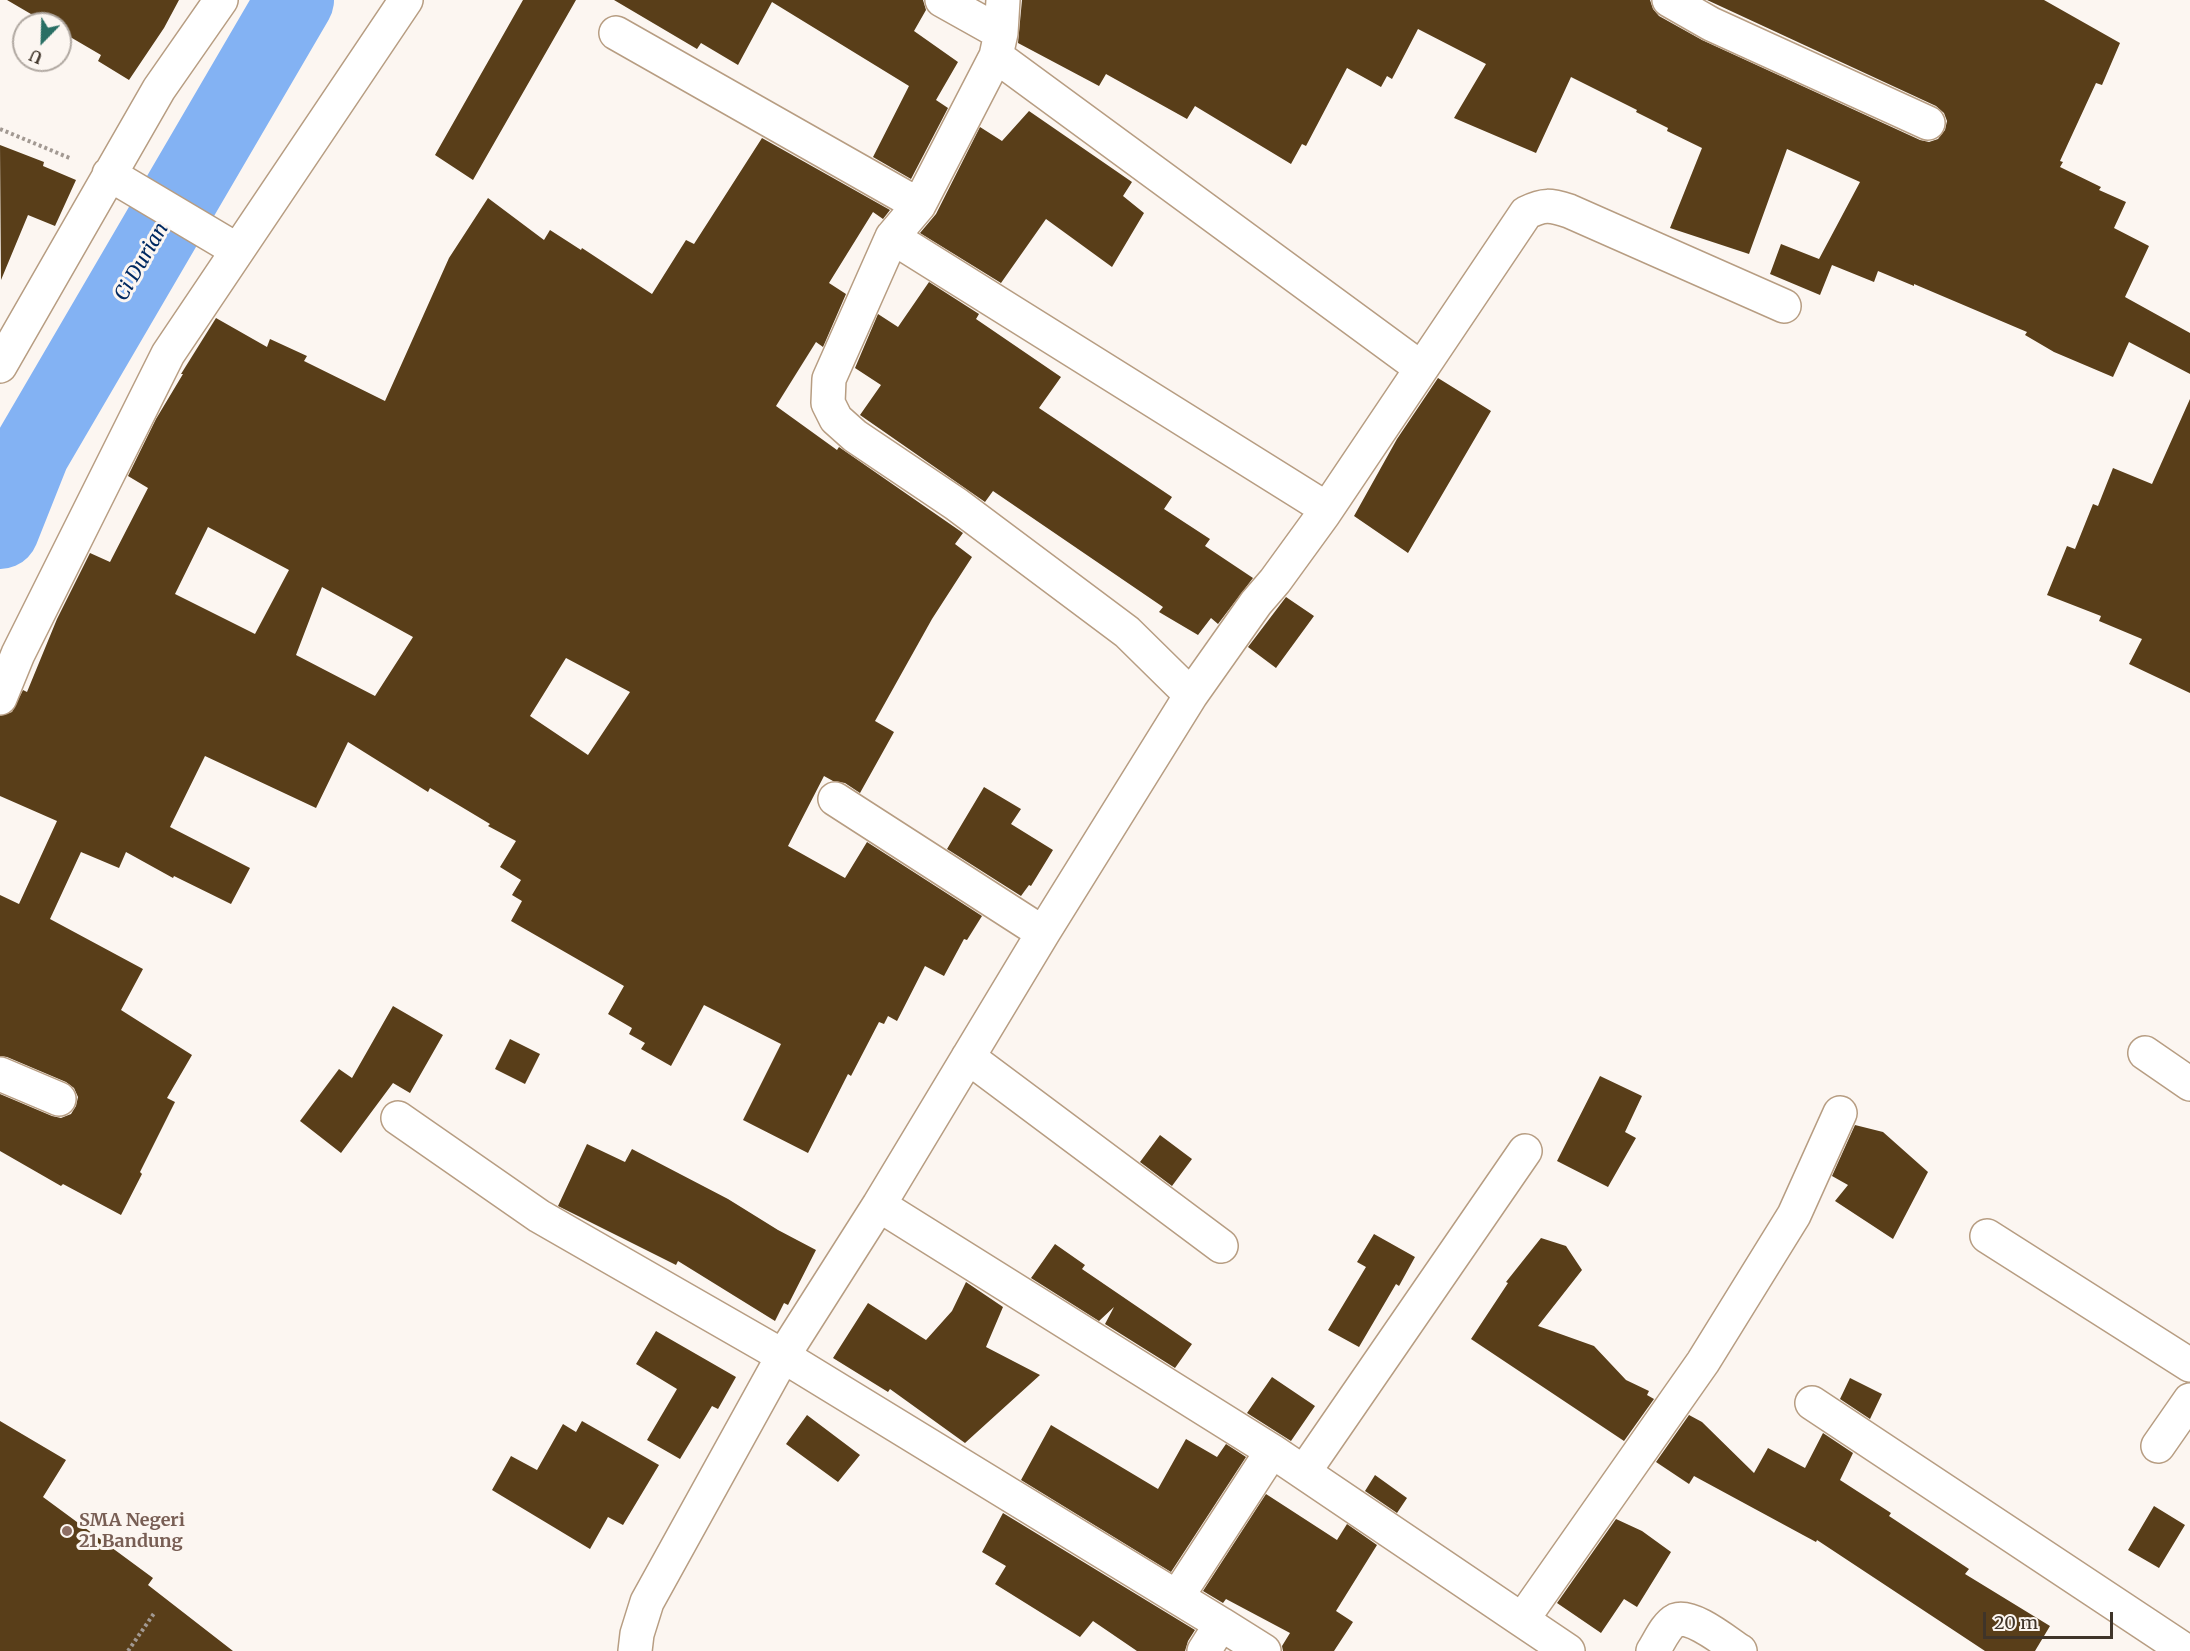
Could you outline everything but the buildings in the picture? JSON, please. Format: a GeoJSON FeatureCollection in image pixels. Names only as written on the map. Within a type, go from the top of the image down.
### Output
{"type":"FeatureCollection","features":[{"type":"Feature","properties":{"kind":"street"},"geometry":{"type":"LineString","coordinates":[[0,366],[123,182],[159,89],[221,0]]}},
{"type":"Feature","properties":{"kind":"street"},"geometry":{"type":"LineString","coordinates":[[0,698],[18,654],[168,354],[406,0]]}},
{"type":"Feature","properties":{"kind":"street"},"geometry":{"type":"LineString","coordinates":[[942,0],[1410,360]]}},
{"type":"Feature","properties":{"kind":"street"},"geometry":{"type":"LineString","coordinates":[[1003,0],[999,44],[919,205],[892,237],[829,379],[828,403],[836,419],[855,436],[956,504],[1127,632],[1191,695]]}},
{"type":"Feature","properties":{"kind":"street"},"geometry":{"type":"LineString","coordinates":[[1669,0],[1711,24],[1928,123]]}},
{"type":"Feature","properties":{"kind":"street"},"geometry":{"type":"LineString","coordinates":[[616,33],[919,205]]}},
{"type":"Feature","properties":{"kind":"street"},"geometry":{"type":"LineString","coordinates":[[123,182],[237,250]]}},
{"type":"Feature","properties":{"kind":"street"},"geometry":{"type":"LineString","coordinates":[[635,1651],[637,1634],[647,1602],[783,1356],[879,1205],[1042,933],[1191,695],[1256,603],[1323,515],[1526,213],[1540,206],[1551,205],[1569,211],[1784,306]]}},
{"type":"Feature","properties":{"kind":"street"},"geometry":{"type":"LineString","coordinates":[[892,237],[1319,504]]}},
{"type":"Feature","properties":{"kind":"street"},"geometry":{"type":"LineString","coordinates":[[835,799],[1042,933]]}},
{"type":"Feature","properties":{"kind":"street"},"geometry":{"type":"LineString","coordinates":[[2145,1053],[2190,1084]]}},
{"type":"Feature","properties":{"kind":"street"},"geometry":{"type":"LineString","coordinates":[[968,1057],[1221,1246]]}},
{"type":"Feature","properties":{"kind":"street"},"geometry":{"type":"LineString","coordinates":[[0,1074],[59,1099]]}},
{"type":"Feature","properties":{"kind":"street"},"geometry":{"type":"LineString","coordinates":[[1522,1620],[1703,1362],[1794,1215],[1840,1113]]}},
{"type":"Feature","properties":{"kind":"street"},"geometry":{"type":"LineString","coordinates":[[398,1118],[539,1216],[783,1356],[1178,1597],[1213,1638],[1264,1651]]}},
{"type":"Feature","properties":{"kind":"street"},"geometry":{"type":"LineString","coordinates":[[1304,1472],[1525,1151]]}},
{"type":"Feature","properties":{"kind":"street"},"geometry":{"type":"LineString","coordinates":[[879,1205],[1272,1451],[1568,1651]]}},
{"type":"Feature","properties":{"kind":"street"},"geometry":{"type":"LineString","coordinates":[[1987,1236],[2190,1365]]}},
{"type":"Feature","properties":{"kind":"street"},"geometry":{"type":"LineString","coordinates":[[2158,1446],[2190,1400]]}},
{"type":"Feature","properties":{"kind":"street"},"geometry":{"type":"LineString","coordinates":[[1812,1403],[2187,1651]]}},
{"type":"Feature","properties":{"kind":"street"},"geometry":{"type":"LineString","coordinates":[[1178,1597],[1272,1451]]}},
{"type":"Feature","properties":{"kind":"street"},"geometry":{"type":"LineString","coordinates":[[1653,1651],[1669,1626],[1677,1620],[1687,1619],[1740,1651]]}},
{"type":"Feature","properties":{"kind":"path"},"geometry":{"type":"LineString","coordinates":[[0,129],[123,182]]}},
{"type":"Feature","properties":{"kind":"path"},"geometry":{"type":"LineString","coordinates":[[128,1651],[155,1612]]}},
{"type":"Feature","properties":{"kind":"waterway","name":"Ci Durian"},"geometry":{"type":"LineString","coordinates":[[0,530],[31,452],[295,0]]}},
{"type":"Feature","properties":{"kind":"place","name":"SMA Negeri 21 Bandung"},"geometry":{"type":"Point","coordinates":[67,1531]}}]}
